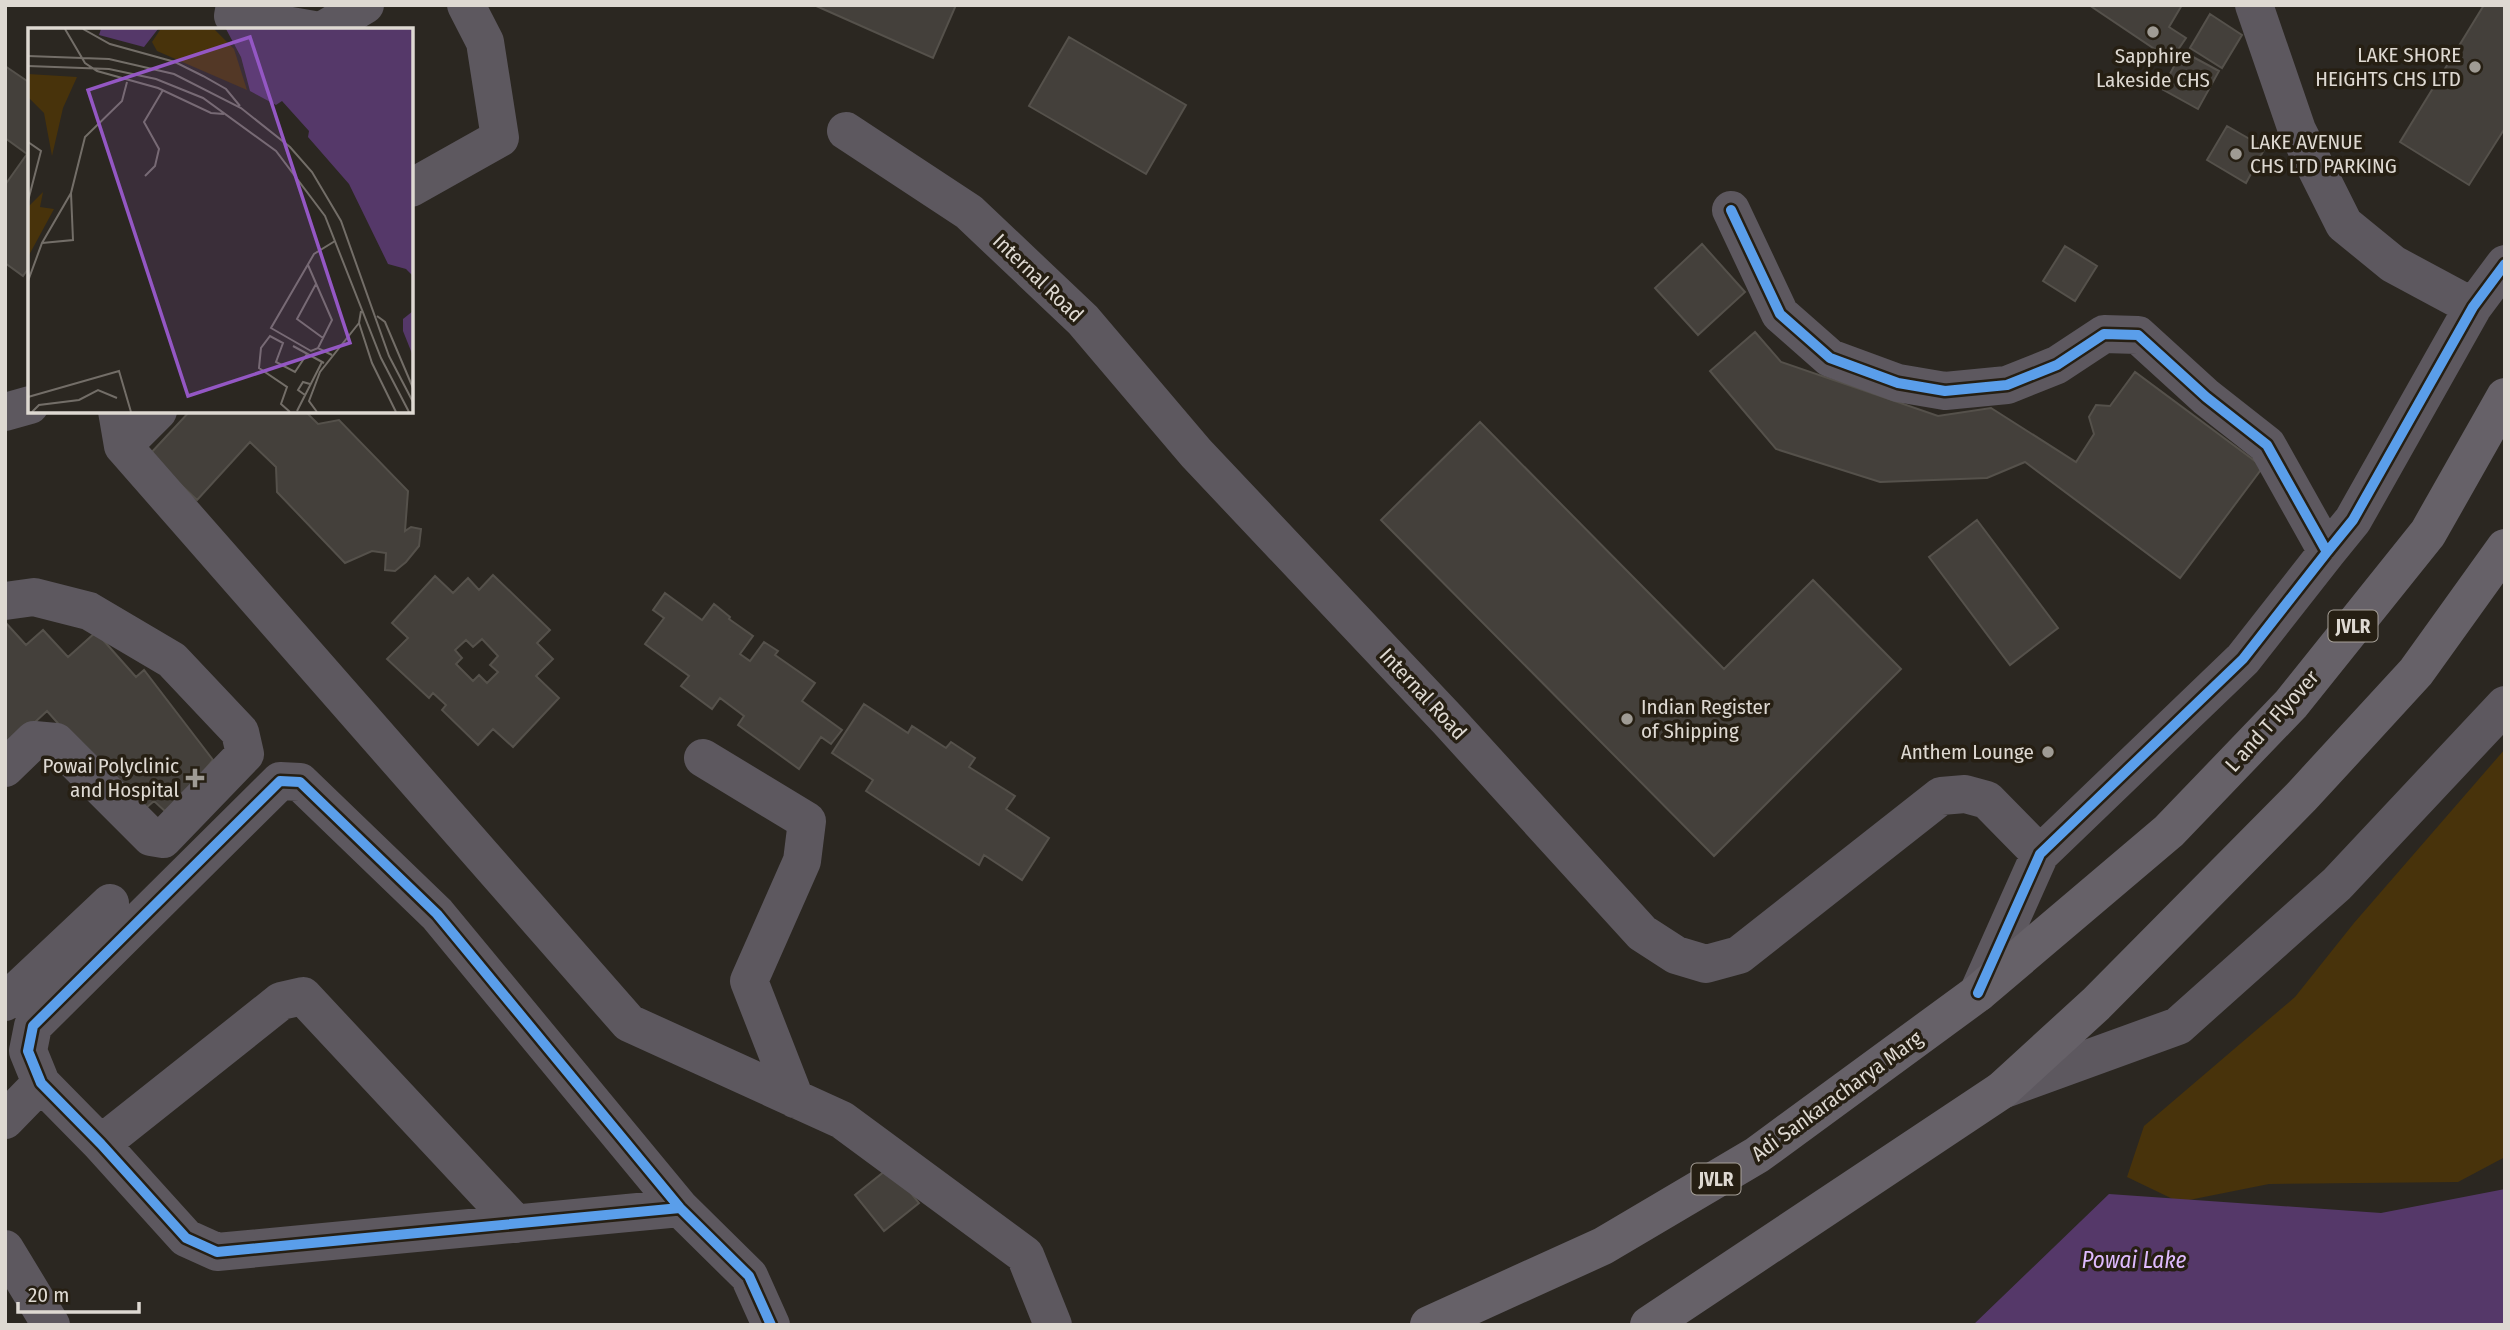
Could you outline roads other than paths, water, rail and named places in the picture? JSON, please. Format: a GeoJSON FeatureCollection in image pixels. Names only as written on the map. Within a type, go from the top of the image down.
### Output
{"type":"FeatureCollection","features":[{"type":"Feature","properties":{"kind":"main road","name":"L and T Flyover"},"geometry":{"type":"LineString","coordinates":[[1978,993],[2169,831],[2291,704],[2428,533],[2505,397]]}},
{"type":"Feature","properties":{"kind":"main road"},"geometry":{"type":"LineString","coordinates":[[1649,1325],[2002,1090],[2096,1004],[2302,796],[2416,673],[2505,548]]}},
{"type":"Feature","properties":{"kind":"main road","name":"Adi Sankaracharya Marg"},"geometry":{"type":"LineString","coordinates":[[1429,1325],[1603,1245],[1757,1155],[1978,993]]}},
{"type":"Feature","properties":{"kind":"street"},"geometry":{"type":"LineString","coordinates":[[235,5],[233,16],[302,28]]}},
{"type":"Feature","properties":{"kind":"street"},"geometry":{"type":"LineString","coordinates":[[326,28],[365,5]]}},
{"type":"Feature","properties":{"kind":"street"},"geometry":{"type":"LineString","coordinates":[[413,187],[500,138],[485,42],[466,5]]}},
{"type":"Feature","properties":{"kind":"street"},"geometry":{"type":"LineString","coordinates":[[2254,5],[2297,130],[2344,224],[2393,264],[2473,307]]}},
{"type":"Feature","properties":{"kind":"street","name":"Internal Road"},"geometry":{"type":"LineString","coordinates":[[846,131],[969,212],[1083,320],[1196,453],[1448,720],[1642,933],[1676,955],[1706,964],[1739,955],[1941,796],[1965,794],[1987,800],[2040,855]]}},
{"type":"Feature","properties":{"kind":"street"},"geometry":{"type":"LineString","coordinates":[[1731,210],[1780,314],[1830,358],[1898,383],[1945,391],[2007,385],[2057,365],[2104,334],[2138,335],[2206,397],[2267,445],[2327,552]]}},
{"type":"Feature","properties":{"kind":"street"},"geometry":{"type":"LineString","coordinates":[[1978,993],[2040,855],[2243,659],[2353,520],[2473,307],[2505,264]]}},
{"type":"Feature","properties":{"kind":"street"},"geometry":{"type":"LineString","coordinates":[[5,412],[28,406]]}},
{"type":"Feature","properties":{"kind":"street"},"geometry":{"type":"LineString","coordinates":[[154,413],[120,429],[629,1023],[842,1120],[1025,1255],[1053,1325]]}},
{"type":"Feature","properties":{"kind":"street"},"geometry":{"type":"LineString","coordinates":[[5,601],[34,597],[89,611],[172,660],[240,732],[246,754],[163,839],[151,837],[56,741],[34,740],[5,768]]}},
{"type":"Feature","properties":{"kind":"street"},"geometry":{"type":"LineString","coordinates":[[2002,1090],[2178,1026],[2337,884],[2505,705]]}},
{"type":"Feature","properties":{"kind":"street"},"geometry":{"type":"LineString","coordinates":[[704,758],[807,821],[802,861],[749,981],[795,1099]]}},
{"type":"Feature","properties":{"kind":"street"},"geometry":{"type":"LineString","coordinates":[[680,1208],[217,1252],[186,1238],[41,1083],[28,1051],[33,1026],[280,780],[300,782],[437,914],[680,1208],[748,1276],[772,1325]]}},
{"type":"Feature","properties":{"kind":"street"},"geometry":{"type":"LineString","coordinates":[[11,984],[110,903]]}},
{"type":"Feature","properties":{"kind":"street"},"geometry":{"type":"LineString","coordinates":[[100,1144],[281,1001],[303,996],[516,1224]]}},
{"type":"Feature","properties":{"kind":"street"},"geometry":{"type":"LineString","coordinates":[[5,1120],[41,1083]]}},
{"type":"Feature","properties":{"kind":"street"},"geometry":{"type":"LineString","coordinates":[[5,1249],[51,1325]]}},
{"type":"Feature","properties":{"kind":"water","name":"Powai Lake"},"geometry":{"type":"Polygon","coordinates":[[[2505,1189],[2505,1325],[1973,1325],[2109,1194],[2381,1213],[2505,1189]]]}},
{"type":"Feature","properties":{"kind":"place","name":"Sapphire Lakeside CHS"},"geometry":{"type":"Point","coordinates":[2153,32]}},
{"type":"Feature","properties":{"kind":"place","name":"LAKE SHORE HEIGHTS CHS LTD"},"geometry":{"type":"Point","coordinates":[2475,67]}},
{"type":"Feature","properties":{"kind":"place","name":"LAKE AVENUE CHS LTD PARKING"},"geometry":{"type":"Point","coordinates":[2236,154]}},
{"type":"Feature","properties":{"kind":"place","name":"Indian Register of Shipping"},"geometry":{"type":"Point","coordinates":[1627,719]}},
{"type":"Feature","properties":{"kind":"place","name":"Anthem Lounge"},"geometry":{"type":"Point","coordinates":[2048,752]}},
{"type":"Feature","properties":{"kind":"place","name":"Powai Polyclinic and Hospital"},"geometry":{"type":"Point","coordinates":[195,778]}}]}
